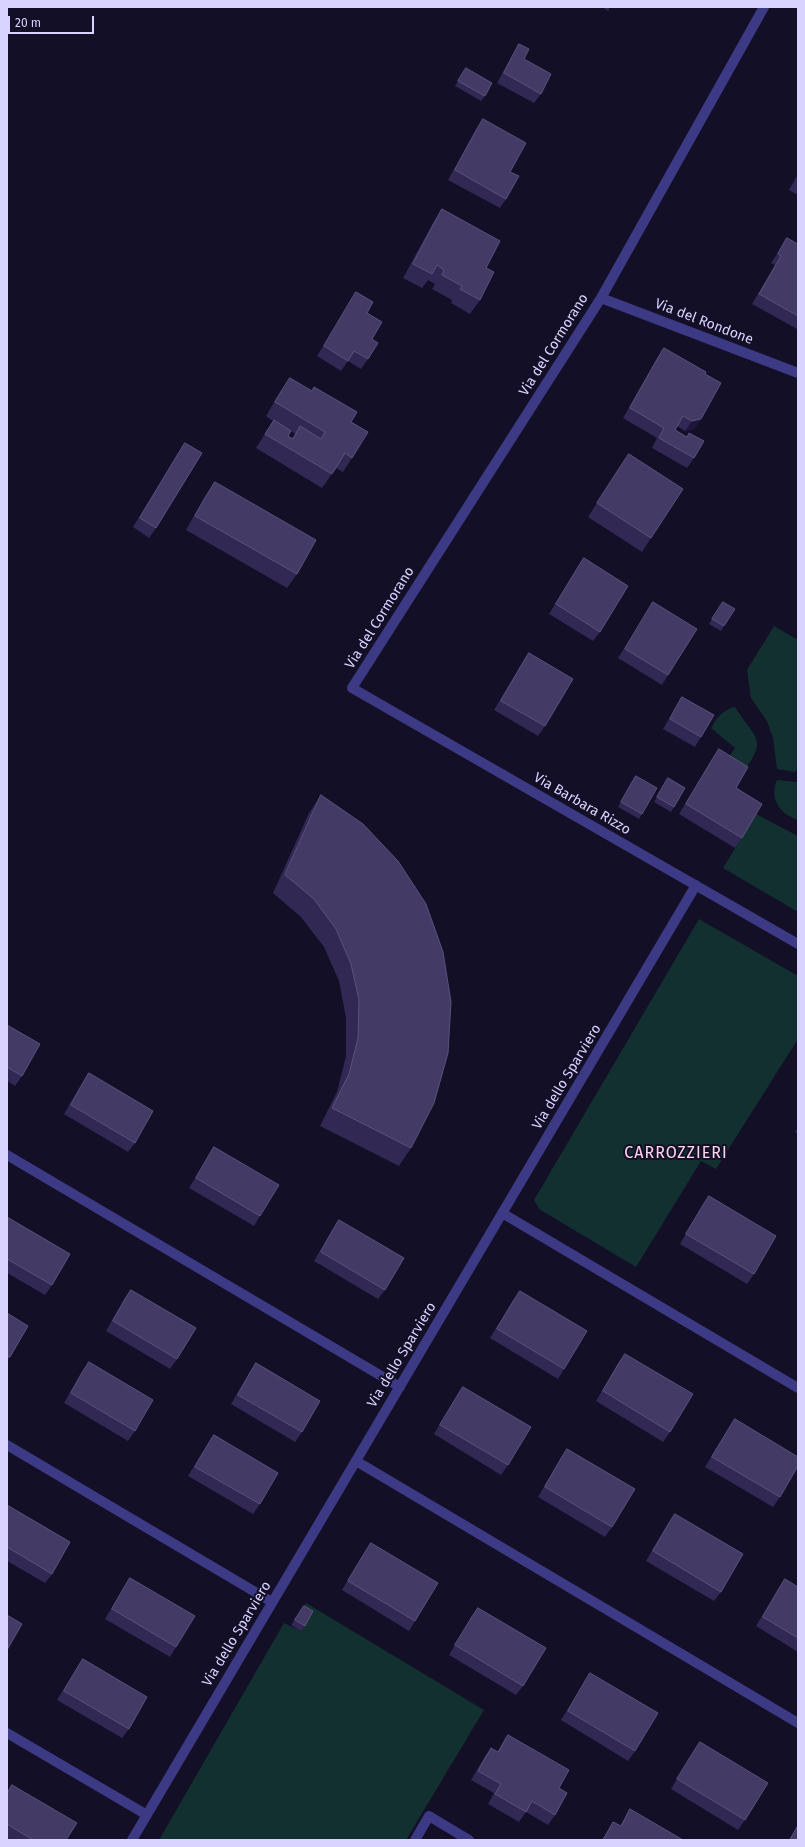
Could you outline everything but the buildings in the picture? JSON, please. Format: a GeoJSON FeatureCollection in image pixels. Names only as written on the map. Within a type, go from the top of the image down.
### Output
{"type":"FeatureCollection","features":[{"type":"Feature","properties":{"kind":"street","name":"Via del Cormorano"},"geometry":{"type":"LineString","coordinates":[[352,688],[601,298],[764,7]]}},
{"type":"Feature","properties":{"kind":"street","name":"Via del Rondone"},"geometry":{"type":"LineString","coordinates":[[601,298],[798,373]]}},
{"type":"Feature","properties":{"kind":"street","name":"Via Barbara Rizzo"},"geometry":{"type":"LineString","coordinates":[[352,688],[798,944]]}},
{"type":"Feature","properties":{"kind":"street","name":"Via dello Sparviero"},"geometry":{"type":"LineString","coordinates":[[132,1840],[696,885]]}},
{"type":"Feature","properties":{"kind":"street"},"geometry":{"type":"LineString","coordinates":[[7,1155],[400,1387]]}},
{"type":"Feature","properties":{"kind":"street"},"geometry":{"type":"LineString","coordinates":[[502,1213],[798,1388]]}},
{"type":"Feature","properties":{"kind":"street"},"geometry":{"type":"LineString","coordinates":[[7,1445],[272,1602]]}},
{"type":"Feature","properties":{"kind":"street"},"geometry":{"type":"LineString","coordinates":[[356,1461],[798,1723]]}},
{"type":"Feature","properties":{"kind":"street"},"geometry":{"type":"LineString","coordinates":[[7,1733],[146,1816]]}},
{"type":"Feature","properties":{"kind":"street"},"geometry":{"type":"LineString","coordinates":[[415,1840],[429,1816],[470,1840]]}},
{"type":"Feature","properties":{"kind":"green space"},"geometry":{"type":"Polygon","coordinates":[[[774,626],[798,640],[798,767],[795,772],[777,769],[773,738],[767,721],[751,698],[747,670],[774,626]]]}},
{"type":"Feature","properties":{"kind":"green space"},"geometry":{"type":"Polygon","coordinates":[[[735,707],[757,740],[755,754],[741,776],[723,766],[735,748],[711,728],[721,714],[735,707]]]}},
{"type":"Feature","properties":{"kind":"green space"},"geometry":{"type":"Polygon","coordinates":[[[777,780],[798,782],[798,820],[786,814],[778,805],[774,793],[777,780]]]}},
{"type":"Feature","properties":{"kind":"green space"},"geometry":{"type":"Polygon","coordinates":[[[756,814],[798,836],[798,912],[723,868],[756,814]]]}},
{"type":"Feature","properties":{"kind":"green space"},"geometry":{"type":"Polygon","coordinates":[[[699,919],[798,976],[798,1039],[716,1169],[701,1161],[636,1267],[539,1209],[534,1200],[699,919]]]}},
{"type":"Feature","properties":{"kind":"green space"},"geometry":{"type":"Polygon","coordinates":[[[306,1603],[484,1710],[406,1840],[159,1840],[284,1623],[301,1631],[310,1616],[300,1611],[306,1603]]]}},
{"type":"Feature","properties":{"kind":"district","name":"CARROZZIERI"},"geometry":{"type":"Point","coordinates":[676,1154]}}]}
